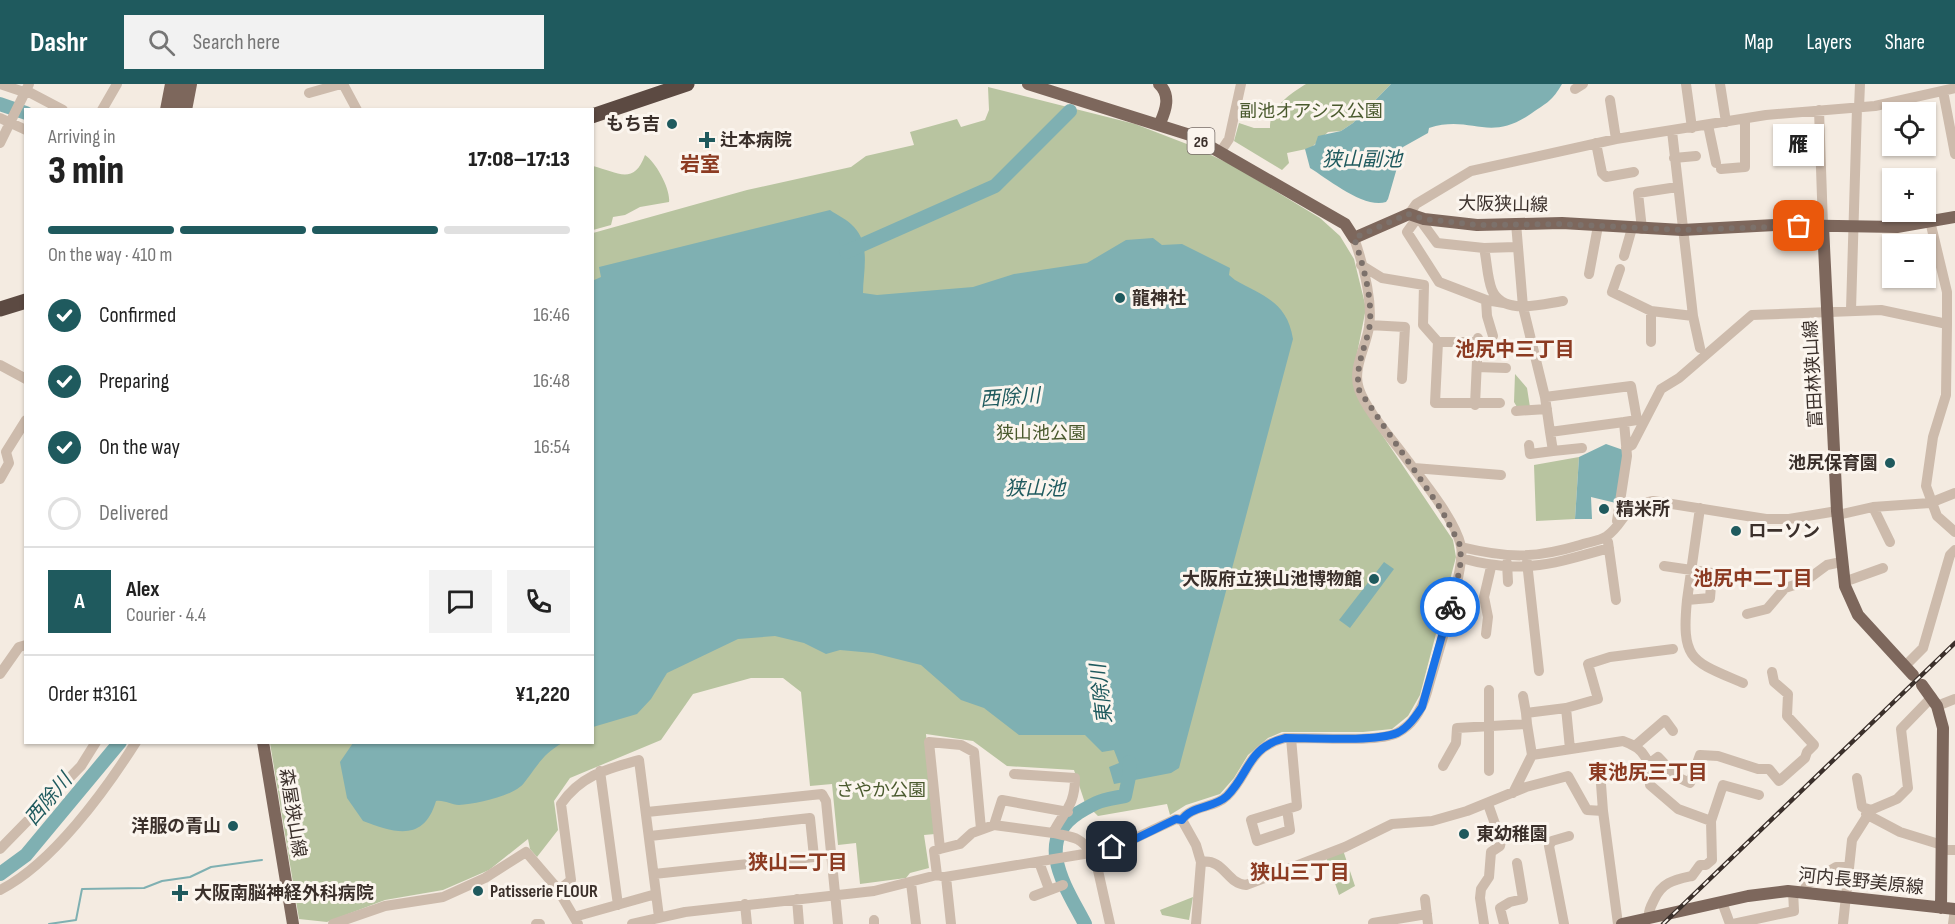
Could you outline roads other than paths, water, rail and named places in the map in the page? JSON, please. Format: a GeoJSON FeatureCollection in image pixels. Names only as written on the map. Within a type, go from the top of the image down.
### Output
{"type":"FeatureCollection","features":[{"type":"Feature","properties":{"kind":"highway"},"geometry":{"type":"LineString","coordinates":[[594,115],[647,91],[687,84]]}},
{"type":"Feature","properties":{"kind":"highway"},"geometry":{"type":"LineString","coordinates":[[0,309],[24,302]]}},
{"type":"Feature","properties":{"kind":"main road"},"geometry":{"type":"LineString","coordinates":[[166,108],[171,84]]}},
{"type":"Feature","properties":{"kind":"main road"},"geometry":{"type":"LineString","coordinates":[[176,108],[182,84]]}},
{"type":"Feature","properties":{"kind":"main road"},"geometry":{"type":"LineString","coordinates":[[186,108],[191,84]]}},
{"type":"Feature","properties":{"kind":"main road","name":"26"},"geometry":{"type":"LineString","coordinates":[[1028,84],[1160,123],[1221,151],[1345,224],[1354,238]]}},
{"type":"Feature","properties":{"kind":"main road"},"geometry":{"type":"LineString","coordinates":[[1159,84],[1164,89],[1167,109],[1160,123]]}},
{"type":"Feature","properties":{"kind":"main road"},"geometry":{"type":"LineString","coordinates":[[1354,238],[1413,216]]}},
{"type":"Feature","properties":{"kind":"main road","name":"大阪狭山線"},"geometry":{"type":"LineString","coordinates":[[1413,216],[1477,225],[1598,226],[1682,230],[1775,225],[1897,227],[1924,222]]}},
{"type":"Feature","properties":{"kind":"main road","name":"大阪狭山線"},"geometry":{"type":"LineString","coordinates":[[1936,220],[1955,217]]}},
{"type":"Feature","properties":{"kind":"main road","name":"富田林狭山線"},"geometry":{"type":"LineString","coordinates":[[1822,226],[1844,582],[1858,615],[1909,670]]}},
{"type":"Feature","properties":{"kind":"main road"},"geometry":{"type":"LineString","coordinates":[[1922,685],[1934,701],[1944,750],[1941,908]]}},
{"type":"Feature","properties":{"kind":"main road","name":"森屋狭山線"},"geometry":{"type":"LineString","coordinates":[[255,744],[285,924]]}},
{"type":"Feature","properties":{"kind":"main road","name":"森屋狭山線"},"geometry":{"type":"LineString","coordinates":[[263,744],[293,924]]}},
{"type":"Feature","properties":{"kind":"main road","name":"河内長野美原線"},"geometry":{"type":"LineString","coordinates":[[1620,924],[1722,902],[1799,891],[1955,909]]}},
{"type":"Feature","properties":{"kind":"street"},"geometry":{"type":"LineString","coordinates":[[0,84],[25,92],[59,108]]}},
{"type":"Feature","properties":{"kind":"street"},"geometry":{"type":"LineString","coordinates":[[103,108],[117,84]]}},
{"type":"Feature","properties":{"kind":"street"},"geometry":{"type":"LineString","coordinates":[[309,93],[342,84],[356,108]]}},
{"type":"Feature","properties":{"kind":"street"},"geometry":{"type":"LineString","coordinates":[[1221,151],[1229,139],[1241,84]]}},
{"type":"Feature","properties":{"kind":"street"},"geometry":{"type":"LineString","coordinates":[[1686,84],[1692,128]]}},
{"type":"Feature","properties":{"kind":"street"},"geometry":{"type":"LineString","coordinates":[[1720,84],[1726,122]]}},
{"type":"Feature","properties":{"kind":"street"},"geometry":{"type":"LineString","coordinates":[[1851,310],[1860,84]]}},
{"type":"Feature","properties":{"kind":"street"},"geometry":{"type":"LineString","coordinates":[[1563,301],[1522,307],[1486,300],[1439,282],[1407,232],[1416,204],[1471,171],[1596,143],[1745,118],[1858,108],[1955,88]]}},
{"type":"Feature","properties":{"kind":"street"},"geometry":{"type":"LineString","coordinates":[[1943,91],[1955,154]]}},
{"type":"Feature","properties":{"kind":"street"},"geometry":{"type":"LineString","coordinates":[[0,143],[25,92]]}},
{"type":"Feature","properties":{"kind":"street"},"geometry":{"type":"LineString","coordinates":[[1610,99],[1616,139]]}},
{"type":"Feature","properties":{"kind":"street"},"geometry":{"type":"LineString","coordinates":[[1818,110],[1822,226]]}},
{"type":"Feature","properties":{"kind":"street"},"geometry":{"type":"LineString","coordinates":[[0,118],[12,120],[24,129]]}},
{"type":"Feature","properties":{"kind":"street"},"geometry":{"type":"LineString","coordinates":[[1708,125],[1725,168],[1745,167],[1745,118]]}},
{"type":"Feature","properties":{"kind":"street"},"geometry":{"type":"LineString","coordinates":[[1671,131],[1693,316],[1700,348]]}},
{"type":"Feature","properties":{"kind":"street"},"geometry":{"type":"LineString","coordinates":[[1596,143],[1602,173],[1606,177],[1634,172]]}},
{"type":"Feature","properties":{"kind":"street"},"geometry":{"type":"LineString","coordinates":[[1674,158],[1695,156]]}},
{"type":"Feature","properties":{"kind":"street"},"geometry":{"type":"LineString","coordinates":[[1624,256],[1637,228],[1638,193],[1677,187]]}},
{"type":"Feature","properties":{"kind":"street"},"geometry":{"type":"LineString","coordinates":[[1413,216],[1437,243],[1484,248],[1516,247]]}},
{"type":"Feature","properties":{"kind":"street"},"geometry":{"type":"LineString","coordinates":[[1930,222],[1947,292],[1951,374],[1933,437],[1926,486],[1930,503],[1937,516],[1955,532]]}},
{"type":"Feature","properties":{"kind":"street"},"geometry":{"type":"LineString","coordinates":[[1516,224],[1522,307],[1545,397],[1553,451]]}},
{"type":"Feature","properties":{"kind":"street"},"geometry":{"type":"LineString","coordinates":[[1588,274],[1598,226]]}},
{"type":"Feature","properties":{"kind":"street"},"geometry":{"type":"LineString","coordinates":[[1182,820],[1187,814],[1214,804],[1227,796],[1248,762],[1265,746],[1275,741],[1291,738],[1375,737],[1397,733],[1413,720],[1422,707],[1427,692],[1461,558],[1461,547],[1453,528],[1359,390],[1358,368],[1370,312],[1354,238]]}},
{"type":"Feature","properties":{"kind":"street"},"geometry":{"type":"LineString","coordinates":[[1484,248],[1492,292],[1504,303]]}},
{"type":"Feature","properties":{"kind":"street"},"geometry":{"type":"LineString","coordinates":[[1361,265],[1382,278],[1424,285],[1424,325],[1438,342],[1435,402],[1475,405],[1500,403]]}},
{"type":"Feature","properties":{"kind":"street"},"geometry":{"type":"LineString","coordinates":[[1620,269],[1612,292],[1651,311],[1693,316]]}},
{"type":"Feature","properties":{"kind":"street"},"geometry":{"type":"LineString","coordinates":[[1486,300],[1487,316],[1493,336]]}},
{"type":"Feature","properties":{"kind":"street"},"geometry":{"type":"LineString","coordinates":[[1626,448],[1632,445],[1661,389],[1679,378],[1752,315],[1778,316],[1828,311],[1881,310],[1950,330]]}},
{"type":"Feature","properties":{"kind":"street"},"geometry":{"type":"LineString","coordinates":[[1651,311],[1651,342]]}},
{"type":"Feature","properties":{"kind":"street"},"geometry":{"type":"LineString","coordinates":[[1369,325],[1405,327],[1402,379]]}},
{"type":"Feature","properties":{"kind":"street"},"geometry":{"type":"LineString","coordinates":[[1438,342],[1478,340],[1475,405]]}},
{"type":"Feature","properties":{"kind":"street"},"geometry":{"type":"LineString","coordinates":[[0,365],[24,378]]}},
{"type":"Feature","properties":{"kind":"street"},"geometry":{"type":"LineString","coordinates":[[1477,367],[1506,368]]}},
{"type":"Feature","properties":{"kind":"street"},"geometry":{"type":"LineString","coordinates":[[1545,397],[1631,386],[1636,420],[1550,432]]}},
{"type":"Feature","properties":{"kind":"street"},"geometry":{"type":"LineString","coordinates":[[1516,411],[1547,408]]}},
{"type":"Feature","properties":{"kind":"street"},"geometry":{"type":"LineString","coordinates":[[1616,524],[1626,448],[1624,422]]}},
{"type":"Feature","properties":{"kind":"street"},"geometry":{"type":"LineString","coordinates":[[0,479],[9,463],[6,452],[24,423]]}},
{"type":"Feature","properties":{"kind":"street"},"geometry":{"type":"LineString","coordinates":[[1529,445],[1530,454],[1582,448]]}},
{"type":"Feature","properties":{"kind":"street"},"geometry":{"type":"LineString","coordinates":[[1414,468],[1501,475]]}},
{"type":"Feature","properties":{"kind":"street"},"geometry":{"type":"LineString","coordinates":[[1461,547],[1507,556],[1567,549],[1607,536],[1625,513],[1643,502],[1661,501],[1766,519],[1789,519],[1873,507],[1930,503],[1955,493]]}},
{"type":"Feature","properties":{"kind":"street"},"geometry":{"type":"LineString","coordinates":[[1873,507],[1890,542]]}},
{"type":"Feature","properties":{"kind":"street"},"geometry":{"type":"LineString","coordinates":[[1700,508],[1685,614],[1690,653],[1699,664],[1743,683]]}},
{"type":"Feature","properties":{"kind":"street"},"geometry":{"type":"LineString","coordinates":[[1607,536],[1616,600]]}},
{"type":"Feature","properties":{"kind":"street"},"geometry":{"type":"LineString","coordinates":[[1461,558],[1491,567],[1528,568],[1610,548]]}},
{"type":"Feature","properties":{"kind":"street"},"geometry":{"type":"LineString","coordinates":[[1909,670],[1923,648],[1950,555],[1955,550]]}},
{"type":"Feature","properties":{"kind":"street"},"geometry":{"type":"LineString","coordinates":[[1526,555],[1539,671]]}},
{"type":"Feature","properties":{"kind":"street"},"geometry":{"type":"LineString","coordinates":[[1507,556],[1508,582]]}},
{"type":"Feature","properties":{"kind":"street"},"geometry":{"type":"LineString","coordinates":[[1747,614],[1767,609],[1785,588],[1804,582],[1827,565],[1841,562]]}},
{"type":"Feature","properties":{"kind":"street"},"geometry":{"type":"LineString","coordinates":[[1664,566],[1712,573],[1710,598],[1687,600]]}},
{"type":"Feature","properties":{"kind":"street"},"geometry":{"type":"LineString","coordinates":[[1486,634],[1488,616],[1484,597],[1491,567]]}},
{"type":"Feature","properties":{"kind":"street"},"geometry":{"type":"LineString","coordinates":[[1844,582],[1883,568]]}},
{"type":"Feature","properties":{"kind":"street"},"geometry":{"type":"LineString","coordinates":[[0,674],[19,647],[24,646]]}},
{"type":"Feature","properties":{"kind":"street"},"geometry":{"type":"LineString","coordinates":[[1443,766],[1456,743],[1456,728],[1490,727],[1598,699],[1588,664],[1610,657],[1673,649]]}},
{"type":"Feature","properties":{"kind":"street"},"geometry":{"type":"LineString","coordinates":[[1650,763],[1658,757],[1677,777],[1690,783],[1700,754],[1718,756],[1758,769],[1769,769],[1779,781],[1805,758],[1814,745],[1787,716],[1788,694],[1774,682],[1772,672]]}},
{"type":"Feature","properties":{"kind":"street"},"geometry":{"type":"LineString","coordinates":[[1489,690],[1489,771]]}},
{"type":"Feature","properties":{"kind":"street"},"geometry":{"type":"LineString","coordinates":[[1513,792],[1532,754],[1523,696]]}},
{"type":"Feature","properties":{"kind":"street"},"geometry":{"type":"LineString","coordinates":[[1843,924],[1852,840],[1869,812],[1897,799],[1908,788],[1901,729],[1934,701],[1955,699]]}},
{"type":"Feature","properties":{"kind":"street"},"geometry":{"type":"LineString","coordinates":[[1566,708],[1570,749]]}},
{"type":"Feature","properties":{"kind":"street"},"geometry":{"type":"LineString","coordinates":[[1636,745],[1665,720],[1673,731]]}},
{"type":"Feature","properties":{"kind":"street"},"geometry":{"type":"LineString","coordinates":[[1287,809],[1297,806],[1291,738]]}},
{"type":"Feature","properties":{"kind":"street"},"geometry":{"type":"LineString","coordinates":[[1532,754],[1623,741],[1636,745],[1650,763],[1650,785],[1678,808],[1711,821]]}},
{"type":"Feature","properties":{"kind":"street"},"geometry":{"type":"LineString","coordinates":[[940,849],[928,742],[961,745],[974,752],[981,830]]}},
{"type":"Feature","properties":{"kind":"street"},"geometry":{"type":"LineString","coordinates":[[0,849],[81,766],[95,744]]}},
{"type":"Feature","properties":{"kind":"street"},"geometry":{"type":"LineString","coordinates":[[0,890],[16,882],[49,852],[110,784],[135,744]]}},
{"type":"Feature","properties":{"kind":"street"},"geometry":{"type":"LineString","coordinates":[[559,890],[571,880],[561,804],[584,779],[600,771],[639,760],[659,917]]}},
{"type":"Feature","properties":{"kind":"street"},"geometry":{"type":"LineString","coordinates":[[600,771],[618,905]]}},
{"type":"Feature","properties":{"kind":"street"},"geometry":{"type":"LineString","coordinates":[[1014,774],[1075,778],[1075,794],[1056,834]]}},
{"type":"Feature","properties":{"kind":"street"},"geometry":{"type":"LineString","coordinates":[[1200,862],[1215,862],[1238,883],[1246,885],[1345,847],[1392,824],[1432,820],[1488,804],[1513,792],[1556,777],[1568,776],[1587,810],[1603,811]]}},
{"type":"Feature","properties":{"kind":"street"},"geometry":{"type":"LineString","coordinates":[[1857,778],[1862,807],[1900,832],[1942,848],[1955,850]]}},
{"type":"Feature","properties":{"kind":"street"},"geometry":{"type":"LineString","coordinates":[[1601,784],[1620,924]]}},
{"type":"Feature","properties":{"kind":"street"},"geometry":{"type":"LineString","coordinates":[[1649,918],[1648,912],[1660,887],[1671,881],[1692,876],[1700,865],[1706,865],[1712,860],[1711,821],[1723,785],[1759,795]]}},
{"type":"Feature","properties":{"kind":"street"},"geometry":{"type":"LineString","coordinates":[[647,812],[822,794],[826,801],[838,924]]}},
{"type":"Feature","properties":{"kind":"street"},"geometry":{"type":"LineString","coordinates":[[994,825],[1002,800],[1068,812]]}},
{"type":"Feature","properties":{"kind":"street"},"geometry":{"type":"LineString","coordinates":[[1484,924],[1481,890],[1489,877],[1491,852],[1500,846],[1501,842],[1488,804]]}},
{"type":"Feature","properties":{"kind":"street"},"geometry":{"type":"LineString","coordinates":[[650,836],[810,818],[814,857],[654,874]]}},
{"type":"Feature","properties":{"kind":"street"},"geometry":{"type":"LineString","coordinates":[[632,924],[659,917],[745,904],[874,891],[1000,866],[1093,855],[1176,819],[1182,820]]}},
{"type":"Feature","properties":{"kind":"street"},"geometry":{"type":"LineString","coordinates":[[1182,820],[1196,845],[1200,862],[1196,924]]}},
{"type":"Feature","properties":{"kind":"street"},"geometry":{"type":"LineString","coordinates":[[951,924],[934,851],[960,844],[972,833],[994,825],[1056,834],[1085,842],[1093,855],[1110,924]]}},
{"type":"Feature","properties":{"kind":"street"},"geometry":{"type":"LineString","coordinates":[[1563,924],[1549,846],[1552,841],[1569,836]]}},
{"type":"Feature","properties":{"kind":"street"},"geometry":{"type":"LineString","coordinates":[[333,924],[385,906],[444,897],[485,878],[526,852],[559,890],[576,921],[656,894]]}},
{"type":"Feature","properties":{"kind":"street"},"geometry":{"type":"LineString","coordinates":[[1039,862],[1049,889]]}},
{"type":"Feature","properties":{"kind":"street"},"geometry":{"type":"LineString","coordinates":[[1504,924],[1500,908],[1510,902],[1523,899],[1517,864]]}},
{"type":"Feature","properties":{"kind":"street"},"geometry":{"type":"LineString","coordinates":[[1722,902],[1731,924],[1794,911],[1799,891],[1806,885],[1836,867],[1848,867]]}},
{"type":"Feature","properties":{"kind":"street"},"geometry":{"type":"LineString","coordinates":[[911,883],[916,924]]}},
{"type":"Feature","properties":{"kind":"street"},"geometry":{"type":"LineString","coordinates":[[1034,896],[1063,885]]}},
{"type":"Feature","properties":{"kind":"street"},"geometry":{"type":"LineString","coordinates":[[797,899],[799,924]]}},
{"type":"Feature","properties":{"kind":"street"},"geometry":{"type":"LineString","coordinates":[[1373,923],[1428,919],[1425,899]]}},
{"type":"Feature","properties":{"kind":"street"},"geometry":{"type":"LineString","coordinates":[[745,904],[747,924]]}},
{"type":"Feature","properties":{"kind":"street"},"geometry":{"type":"LineString","coordinates":[[1953,924],[1955,909]]}},
{"type":"Feature","properties":{"kind":"street"},"geometry":{"type":"LineString","coordinates":[[293,924],[303,924]]}},
{"type":"Feature","properties":{"kind":"water","name":"狭山副池"},"geometry":{"type":"Polygon","coordinates":[[[1391,84],[1562,84],[1546,103],[1517,122],[1491,128],[1457,124],[1429,128],[1428,133],[1403,147],[1388,199],[1386,202],[1377,203],[1346,192],[1310,168],[1305,149],[1315,145],[1318,136],[1341,131],[1353,123],[1391,84]]]}},
{"type":"Feature","properties":{"kind":"water","name":"狭山池"},"geometry":{"type":"Polygon","coordinates":[[[830,210],[852,224],[863,242],[865,259],[863,293],[877,295],[973,287],[1014,274],[1087,263],[1126,240],[1153,238],[1162,245],[1182,244],[1230,268],[1229,275],[1235,280],[1273,302],[1286,317],[1293,339],[1179,768],[1171,773],[1114,784],[1109,767],[1119,763],[1114,750],[1102,752],[1085,735],[1019,735],[984,708],[961,700],[921,665],[873,653],[840,650],[826,654],[804,643],[775,636],[738,639],[667,673],[651,699],[637,714],[594,727],[594,280],[601,277],[599,267],[830,210]]]}},
{"type":"Feature","properties":{"kind":"water"},"geometry":{"type":"Polygon","coordinates":[[[1606,444],[1626,451],[1620,504],[1591,497],[1592,519],[1575,519],[1579,457],[1606,444]]]}},
{"type":"Feature","properties":{"kind":"water"},"geometry":{"type":"Polygon","coordinates":[[[1384,562],[1394,569],[1350,628],[1339,620],[1384,562]]]}},
{"type":"Feature","properties":{"kind":"water"},"geometry":{"type":"Polygon","coordinates":[[[352,744],[561,744],[545,756],[524,783],[512,792],[466,804],[456,805],[436,801],[431,814],[424,823],[408,831],[387,829],[363,821],[347,798],[340,762],[352,744]]]}},
{"type":"Feature","properties":{"kind":"waterway"},"geometry":{"type":"LineString","coordinates":[[0,104],[24,112]]}},
{"type":"Feature","properties":{"kind":"waterway","name":"西除川"},"geometry":{"type":"LineString","coordinates":[[846,252],[995,186],[1070,111]]}},
{"type":"Feature","properties":{"kind":"waterway","name":"西除川"},"geometry":{"type":"LineString","coordinates":[[0,874],[26,855],[118,744]]}},
{"type":"Feature","properties":{"kind":"waterway","name":"東除川"},"geometry":{"type":"LineString","coordinates":[[1085,924],[1058,866],[1056,852],[1058,838],[1065,825],[1078,813],[1100,802],[1125,796],[1130,772],[1129,762]]}},
{"type":"Feature","properties":{"kind":"waterway"},"geometry":{"type":"LineString","coordinates":[[49,924],[76,920],[82,889],[144,888],[162,881],[190,877],[211,867],[262,860]]}},
{"type":"Feature","properties":{"kind":"railway"},"geometry":{"type":"LineString","coordinates":[[1663,924],[1955,643]]}},
{"type":"Feature","properties":{"kind":"place","name":"もち吉"},"geometry":{"type":"Point","coordinates":[672,124]}},
{"type":"Feature","properties":{"kind":"place","name":"辻本病院"},"geometry":{"type":"Point","coordinates":[707,140]}},
{"type":"Feature","properties":{"kind":"place","name":"雁"},"geometry":{"type":"Point","coordinates":[1799,226]}},
{"type":"Feature","properties":{"kind":"place","name":"龍神社"},"geometry":{"type":"Point","coordinates":[1120,298]}},
{"type":"Feature","properties":{"kind":"place","name":"池尻保育園"},"geometry":{"type":"Point","coordinates":[1890,463]}},
{"type":"Feature","properties":{"kind":"place","name":"精米所"},"geometry":{"type":"Point","coordinates":[1604,509]}},
{"type":"Feature","properties":{"kind":"place","name":"ローソン"},"geometry":{"type":"Point","coordinates":[1736,531]}},
{"type":"Feature","properties":{"kind":"place","name":"大阪府立狭山池博物館"},"geometry":{"type":"Point","coordinates":[1374,579]}},
{"type":"Feature","properties":{"kind":"place","name":"洋服の青山"},"geometry":{"type":"Point","coordinates":[233,826]}},
{"type":"Feature","properties":{"kind":"place","name":"東幼稚園"},"geometry":{"type":"Point","coordinates":[1464,834]}},
{"type":"Feature","properties":{"kind":"place","name":"Patisserie FLOUR"},"geometry":{"type":"Point","coordinates":[478,891]}},
{"type":"Feature","properties":{"kind":"place","name":"大阪南脳神経外科病院"},"geometry":{"type":"Point","coordinates":[180,893]}},
{"type":"Feature","properties":{"kind":"district","name":"岩室"},"geometry":{"type":"Point","coordinates":[700,164]}},
{"type":"Feature","properties":{"kind":"district","name":"池尻中三丁目"},"geometry":{"type":"Point","coordinates":[1515,349]}},
{"type":"Feature","properties":{"kind":"district","name":"池尻中二丁目"},"geometry":{"type":"Point","coordinates":[1753,578]}},
{"type":"Feature","properties":{"kind":"district","name":"東池尻三丁目"},"geometry":{"type":"Point","coordinates":[1648,772]}},
{"type":"Feature","properties":{"kind":"district","name":"狭山二丁目"},"geometry":{"type":"Point","coordinates":[798,862]}},
{"type":"Feature","properties":{"kind":"district","name":"狭山三丁目"},"geometry":{"type":"Point","coordinates":[1300,872]}},
{"type":"Feature","properties":{"kind":"park label","name":"副池オアシス公園"},"geometry":{"type":"Point","coordinates":[1311,111]}},
{"type":"Feature","properties":{"kind":"park label","name":"狭山池公園"},"geometry":{"type":"Point","coordinates":[1041,433]}},
{"type":"Feature","properties":{"kind":"park label","name":"さやか公園"},"geometry":{"type":"Point","coordinates":[881,790]}}]}
